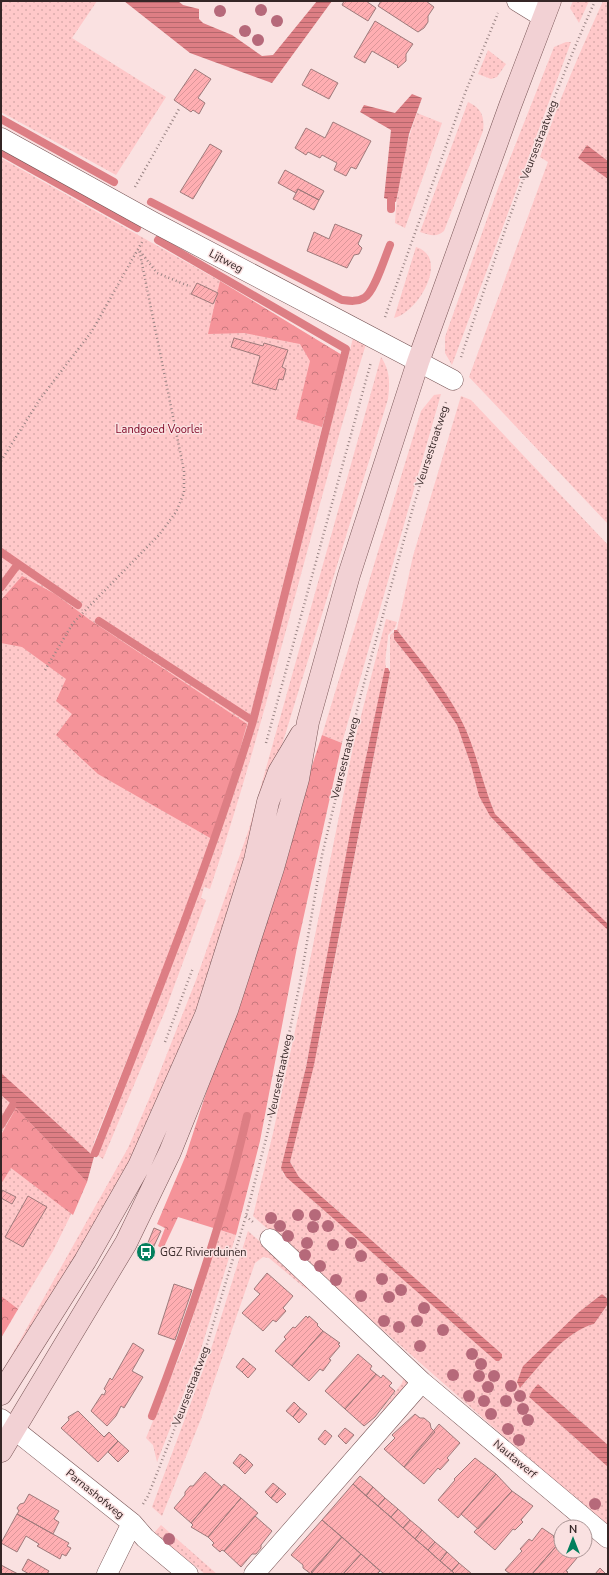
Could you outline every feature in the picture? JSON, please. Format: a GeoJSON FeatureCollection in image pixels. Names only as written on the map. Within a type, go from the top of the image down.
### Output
{"type":"FeatureCollection","features":[{"type":"Feature","properties":{"kind":"main road"},"geometry":{"type":"LineString","coordinates":[[1,1451],[7,1425],[126,1243],[170,1152],[228,1010],[273,868],[298,779],[308,722],[349,575],[418,362],[510,106],[547,9]]}},
{"type":"Feature","properties":{"kind":"main road"},"geometry":{"type":"LineString","coordinates":[[1,1394],[85,1260],[139,1166],[206,1015],[255,860],[268,802],[280,772],[308,722]]}},
{"type":"Feature","properties":{"kind":"street"},"geometry":{"type":"LineString","coordinates":[[508,5],[547,9]]}},
{"type":"Feature","properties":{"kind":"street","name":"Lijtweg"},"geometry":{"type":"LineString","coordinates":[[1,138],[132,211],[453,380]]}},
{"type":"Feature","properties":{"kind":"street","name":"Nautawerf"},"geometry":{"type":"LineString","coordinates":[[270,1239],[422,1382],[608,1538]]}},
{"type":"Feature","properties":{"kind":"street"},"geometry":{"type":"LineString","coordinates":[[261,1572],[330,1498],[343,1472],[422,1382]]}},
{"type":"Feature","properties":{"kind":"street","name":"Parnashofweg"},"geometry":{"type":"LineString","coordinates":[[7,1425],[132,1523],[107,1574]]}},
{"type":"Feature","properties":{"kind":"street"},"geometry":{"type":"LineString","coordinates":[[132,1523],[145,1538],[188,1574]]}},
{"type":"Feature","properties":{"kind":"path","name":"Veursestraatweg"},"geometry":{"type":"LineString","coordinates":[[132,1523],[148,1496],[204,1354],[246,1216],[267,1135],[300,983],[322,855],[361,694],[412,511],[453,380],[495,258],[539,138],[595,1]]}},
{"type":"Feature","properties":{"kind":"path"},"geometry":{"type":"LineString","coordinates":[[264,750],[377,341],[465,93],[508,5]]}},
{"type":"Feature","properties":{"kind":"path"},"geometry":{"type":"LineString","coordinates":[[132,211],[135,184],[179,109]]}},
{"type":"Feature","properties":{"kind":"path"},"geometry":{"type":"LineString","coordinates":[[1,461],[40,400],[92,331],[153,222]]}},
{"type":"Feature","properties":{"kind":"path"},"geometry":{"type":"LineString","coordinates":[[139,249],[157,273],[189,286]]}},
{"type":"Feature","properties":{"kind":"path"},"geometry":{"type":"LineString","coordinates":[[45,670],[73,623],[159,535],[176,512],[184,493],[184,471],[139,249]]}},
{"type":"Feature","properties":{"kind":"path"},"geometry":{"type":"LineString","coordinates":[[164,1046],[194,966]]}},
{"type":"Feature","properties":{"kind":"green space"},"geometry":{"type":"Polygon","coordinates":[[[1,1],[97,1],[72,38],[166,97],[116,175],[1,112],[1,1]]]}},
{"type":"Feature","properties":{"kind":"green space"},"geometry":{"type":"Polygon","coordinates":[[[573,1],[589,1],[579,23],[570,8],[573,1]]]}},
{"type":"Feature","properties":{"kind":"green space"},"geometry":{"type":"Polygon","coordinates":[[[603,1],[608,1],[608,161],[587,145],[578,158],[608,179],[608,524],[469,377],[548,162],[540,157],[554,117],[569,78],[603,1]]]}},
{"type":"Feature","properties":{"kind":"green space"},"geometry":{"type":"Polygon","coordinates":[[[566,42],[571,42],[452,365],[445,353],[445,337],[497,191],[554,47],[566,42]]]}},
{"type":"Feature","properties":{"kind":"green space"},"geometry":{"type":"Polygon","coordinates":[[[488,50],[506,64],[497,77],[491,79],[478,74],[488,50]]]}},
{"type":"Feature","properties":{"kind":"green space"},"geometry":{"type":"Polygon","coordinates":[[[468,102],[476,107],[481,113],[483,117],[483,131],[444,231],[438,235],[430,235],[420,232],[468,102]]]}},
{"type":"Feature","properties":{"kind":"green space"},"geometry":{"type":"Polygon","coordinates":[[[417,113],[442,123],[405,228],[395,223],[396,209],[399,181],[405,153],[417,113]]]}},
{"type":"Feature","properties":{"kind":"green space","name":"Landgoed Voorlei"},"geometry":{"type":"Polygon","coordinates":[[[1,158],[220,281],[342,355],[322,427],[252,709],[224,807],[181,925],[94,1142],[87,1182],[53,1251],[1,1338],[1,158]]]}},
{"type":"Feature","properties":{"kind":"green space"},"geometry":{"type":"Polygon","coordinates":[[[416,247],[426,253],[430,261],[431,272],[421,296],[413,306],[404,314],[394,318],[416,247]]]}},
{"type":"Feature","properties":{"kind":"green space"},"geometry":{"type":"Polygon","coordinates":[[[220,281],[342,355],[322,427],[296,419],[310,361],[300,344],[244,333],[208,334],[220,281]]]}},
{"type":"Feature","properties":{"kind":"green space"},"geometry":{"type":"Polygon","coordinates":[[[353,338],[366,344],[326,480],[271,686],[232,822],[210,889],[204,887],[201,898],[206,900],[165,1011],[103,1159],[97,1155],[156,1008],[236,787],[256,722],[353,338]]]}},
{"type":"Feature","properties":{"kind":"green space"},"geometry":{"type":"Polygon","coordinates":[[[381,357],[389,377],[388,399],[282,745],[273,764],[206,984],[186,1035],[135,1151],[60,1284],[1,1374],[128,1148],[152,1092],[196,980],[249,829],[381,357]]]}},
{"type":"Feature","properties":{"kind":"green space"},"geometry":{"type":"Polygon","coordinates":[[[441,394],[342,743],[322,735],[421,411],[434,395],[441,394]]]}},
{"type":"Feature","properties":{"kind":"green space"},"geometry":{"type":"Polygon","coordinates":[[[461,396],[471,400],[608,545],[608,1299],[602,1294],[579,1312],[523,1366],[520,1388],[553,1350],[563,1341],[573,1334],[594,1324],[608,1304],[608,1445],[538,1384],[529,1397],[608,1467],[608,1528],[253,1216],[273,1133],[306,980],[353,747],[386,619],[397,622],[395,628],[388,635],[385,660],[386,668],[368,747],[323,985],[283,1174],[496,1361],[499,1361],[502,1354],[299,1177],[290,1162],[321,1031],[390,672],[390,635],[397,629],[413,556],[461,396]]]}},
{"type":"Feature","properties":{"kind":"green space"},"geometry":{"type":"Polygon","coordinates":[[[22,576],[55,594],[90,620],[247,724],[224,807],[212,839],[98,774],[56,735],[72,714],[56,701],[66,679],[22,647],[1,643],[1,600],[22,576]]]}},
{"type":"Feature","properties":{"kind":"green space"},"geometry":{"type":"Polygon","coordinates":[[[322,735],[342,743],[297,947],[260,1141],[236,1235],[178,1217],[163,1249],[158,1246],[165,1228],[157,1224],[186,1155],[322,735]]]}},
{"type":"Feature","properties":{"kind":"green space"},"geometry":{"type":"Polygon","coordinates":[[[16,1108],[87,1182],[73,1215],[11,1168],[1,1184],[1,1135],[16,1108]]]}},
{"type":"Feature","properties":{"kind":"green space"},"geometry":{"type":"Polygon","coordinates":[[[219,1230],[236,1235],[201,1349],[157,1462],[153,1445],[146,1438],[185,1343],[219,1230]]]}},
{"type":"Feature","properties":{"kind":"green space"},"geometry":{"type":"Polygon","coordinates":[[[248,1231],[309,1284],[306,1289],[269,1258],[263,1257],[255,1263],[201,1419],[162,1516],[152,1507],[212,1346],[248,1231]]]}},
{"type":"Feature","properties":{"kind":"green space"},"geometry":{"type":"Polygon","coordinates":[[[1,1296],[18,1309],[1,1338],[1,1296]]]}},
{"type":"Feature","properties":{"kind":"green space"},"geometry":{"type":"Polygon","coordinates":[[[406,1369],[409,1384],[386,1411],[382,1409],[402,1383],[406,1369]]]}},
{"type":"Feature","properties":{"kind":"green space"},"geometry":{"type":"Polygon","coordinates":[[[161,1525],[217,1574],[205,1574],[154,1533],[161,1525]]]}},
{"type":"Feature","properties":{"kind":"shaded area"},"geometry":{"type":"Polygon","coordinates":[[[124,1],[178,1],[183,5],[199,9],[199,19],[203,23],[232,35],[262,56],[273,55],[317,1],[332,1],[272,83],[190,53],[124,1]]]}},
{"type":"Feature","properties":{"kind":"shaded area"},"geometry":{"type":"Polygon","coordinates":[[[412,94],[422,98],[409,134],[396,202],[384,198],[391,130],[360,112],[364,105],[395,113],[412,94]]]}},
{"type":"Feature","properties":{"kind":"shaded area"},"geometry":{"type":"Polygon","coordinates":[[[587,145],[608,161],[608,179],[578,158],[587,145]]]}},
{"type":"Feature","properties":{"kind":"shaded area"},"geometry":{"type":"Polygon","coordinates":[[[394,630],[397,630],[446,693],[462,721],[475,754],[495,814],[608,924],[608,930],[540,868],[490,816],[479,796],[471,765],[457,725],[423,675],[394,639],[394,630]]]}},
{"type":"Feature","properties":{"kind":"shaded area"},"geometry":{"type":"Polygon","coordinates":[[[385,668],[388,668],[390,672],[314,1065],[290,1162],[299,1177],[502,1354],[502,1358],[499,1361],[496,1361],[286,1177],[281,1168],[306,1067],[352,823],[385,668]]]}},
{"type":"Feature","properties":{"kind":"shaded area"},"geometry":{"type":"Polygon","coordinates":[[[1,1073],[91,1154],[95,1153],[87,1182],[16,1108],[1,1095],[1,1073]]]}},
{"type":"Feature","properties":{"kind":"shaded area"},"geometry":{"type":"Polygon","coordinates":[[[602,1294],[608,1299],[608,1304],[594,1324],[573,1334],[563,1342],[520,1388],[517,1382],[523,1366],[579,1312],[602,1294]]]}},
{"type":"Feature","properties":{"kind":"shaded area"},"geometry":{"type":"Polygon","coordinates":[[[538,1384],[608,1445],[608,1467],[529,1397],[538,1384]]]}},
{"type":"Feature","properties":{"kind":"building"},"geometry":{"type":"Polygon","coordinates":[[[344,1],[366,1],[376,8],[368,21],[342,5],[344,1]]]}},
{"type":"Feature","properties":{"kind":"building"},"geometry":{"type":"Polygon","coordinates":[[[381,1],[426,1],[434,7],[428,16],[428,22],[424,28],[418,32],[378,6],[381,1]]]}},
{"type":"Feature","properties":{"kind":"building"},"geometry":{"type":"Polygon","coordinates":[[[375,21],[413,44],[406,54],[406,61],[398,68],[398,66],[372,51],[365,63],[354,57],[375,21]]]}},
{"type":"Feature","properties":{"kind":"building"},"geometry":{"type":"Polygon","coordinates":[[[195,69],[211,79],[198,98],[205,103],[199,114],[193,110],[191,112],[174,100],[195,69]]]}},
{"type":"Feature","properties":{"kind":"building"},"geometry":{"type":"Polygon","coordinates":[[[311,69],[338,83],[329,99],[302,85],[311,69]]]}},
{"type":"Feature","properties":{"kind":"building"},"geometry":{"type":"Polygon","coordinates":[[[333,122],[371,141],[356,169],[351,167],[346,176],[334,170],[337,163],[322,155],[320,158],[308,152],[306,155],[295,148],[306,128],[325,138],[333,122]]]}},
{"type":"Feature","properties":{"kind":"building"},"geometry":{"type":"Polygon","coordinates":[[[210,144],[222,151],[193,199],[180,192],[210,144]]]}},
{"type":"Feature","properties":{"kind":"building"},"geometry":{"type":"Polygon","coordinates":[[[285,170],[324,191],[319,200],[298,189],[296,193],[278,183],[285,170]]]}},
{"type":"Feature","properties":{"kind":"building"},"geometry":{"type":"Polygon","coordinates":[[[298,189],[319,200],[314,210],[293,199],[298,189]]]}},
{"type":"Feature","properties":{"kind":"building"},"geometry":{"type":"Polygon","coordinates":[[[335,224],[362,235],[358,244],[362,248],[359,254],[354,255],[347,268],[307,251],[314,232],[329,239],[335,224]]]}},
{"type":"Feature","properties":{"kind":"building"},"geometry":{"type":"Polygon","coordinates":[[[197,283],[218,293],[213,304],[191,294],[197,283]]]}},
{"type":"Feature","properties":{"kind":"building"},"geometry":{"type":"Polygon","coordinates":[[[234,338],[263,346],[264,343],[288,350],[282,367],[286,369],[283,380],[279,379],[276,390],[252,383],[260,356],[231,347],[234,338]]]}},
{"type":"Feature","properties":{"kind":"building"},"geometry":{"type":"Polygon","coordinates":[[[2,1190],[16,1197],[12,1204],[1,1198],[2,1190]]]}},
{"type":"Feature","properties":{"kind":"building"},"geometry":{"type":"Polygon","coordinates":[[[28,1196],[47,1207],[23,1247],[5,1237],[28,1196]]]}},
{"type":"Feature","properties":{"kind":"building"},"geometry":{"type":"Polygon","coordinates":[[[154,1228],[161,1231],[153,1248],[147,1245],[154,1228]]]}},
{"type":"Feature","properties":{"kind":"building"},"geometry":{"type":"Polygon","coordinates":[[[267,1273],[293,1296],[283,1308],[286,1311],[276,1322],[273,1320],[263,1331],[242,1313],[260,1294],[254,1289],[267,1273]]]}},
{"type":"Feature","properties":{"kind":"building"},"geometry":{"type":"Polygon","coordinates":[[[174,1284],[192,1290],[175,1340],[158,1334],[174,1284]]]}},
{"type":"Feature","properties":{"kind":"building"},"geometry":{"type":"Polygon","coordinates":[[[306,1316],[308,1318],[309,1316],[323,1331],[292,1366],[275,1351],[286,1339],[284,1337],[306,1316]]]}},
{"type":"Feature","properties":{"kind":"building"},"geometry":{"type":"Polygon","coordinates":[[[323,1331],[340,1343],[338,1344],[340,1346],[329,1359],[331,1360],[323,1371],[320,1369],[309,1381],[292,1366],[323,1331]]]}},
{"type":"Feature","properties":{"kind":"building"},"geometry":{"type":"Polygon","coordinates":[[[133,1343],[144,1350],[132,1371],[143,1377],[124,1408],[121,1406],[116,1416],[107,1426],[91,1411],[102,1394],[104,1395],[106,1391],[104,1389],[110,1378],[112,1380],[133,1343]]]}},
{"type":"Feature","properties":{"kind":"building"},"geometry":{"type":"Polygon","coordinates":[[[358,1354],[372,1366],[370,1369],[376,1374],[345,1409],[325,1391],[358,1354]]]}},
{"type":"Feature","properties":{"kind":"building"},"geometry":{"type":"Polygon","coordinates":[[[243,1358],[250,1364],[242,1372],[236,1367],[243,1358]]]}},
{"type":"Feature","properties":{"kind":"building"},"geometry":{"type":"Polygon","coordinates":[[[250,1364],[256,1369],[248,1378],[242,1372],[250,1364]]]}},
{"type":"Feature","properties":{"kind":"building"},"geometry":{"type":"Polygon","coordinates":[[[376,1374],[381,1378],[383,1375],[392,1383],[389,1386],[395,1391],[375,1417],[364,1426],[345,1409],[376,1374]]]}},
{"type":"Feature","properties":{"kind":"building"},"geometry":{"type":"Polygon","coordinates":[[[294,1402],[300,1408],[293,1417],[286,1411],[294,1402]]]}},
{"type":"Feature","properties":{"kind":"building"},"geometry":{"type":"Polygon","coordinates":[[[300,1408],[307,1414],[299,1423],[293,1417],[300,1408]]]}},
{"type":"Feature","properties":{"kind":"building"},"geometry":{"type":"Polygon","coordinates":[[[78,1411],[104,1437],[109,1432],[118,1441],[98,1462],[61,1428],[69,1420],[68,1417],[78,1411]]]}},
{"type":"Feature","properties":{"kind":"building"},"geometry":{"type":"Polygon","coordinates":[[[415,1414],[420,1418],[424,1418],[430,1423],[431,1428],[435,1432],[404,1467],[384,1449],[395,1438],[392,1435],[415,1414]]]}},
{"type":"Feature","properties":{"kind":"building"},"geometry":{"type":"Polygon","coordinates":[[[439,1424],[460,1443],[447,1458],[449,1460],[440,1470],[438,1468],[424,1484],[404,1467],[439,1424]]]}},
{"type":"Feature","properties":{"kind":"building"},"geometry":{"type":"Polygon","coordinates":[[[345,1428],[354,1435],[346,1444],[338,1436],[345,1428]]]}},
{"type":"Feature","properties":{"kind":"building"},"geometry":{"type":"Polygon","coordinates":[[[325,1430],[332,1436],[325,1445],[318,1439],[325,1430]]]}},
{"type":"Feature","properties":{"kind":"building"},"geometry":{"type":"Polygon","coordinates":[[[118,1441],[129,1451],[118,1462],[108,1452],[118,1441]]]}},
{"type":"Feature","properties":{"kind":"building"},"geometry":{"type":"Polygon","coordinates":[[[240,1454],[247,1459],[239,1468],[233,1463],[240,1454]]]}},
{"type":"Feature","properties":{"kind":"building"},"geometry":{"type":"Polygon","coordinates":[[[475,1458],[496,1474],[458,1518],[438,1500],[455,1480],[454,1479],[475,1458]]]}},
{"type":"Feature","properties":{"kind":"building"},"geometry":{"type":"Polygon","coordinates":[[[247,1459],[253,1465],[245,1474],[239,1468],[247,1459]]]}},
{"type":"Feature","properties":{"kind":"building"},"geometry":{"type":"Polygon","coordinates":[[[205,1472],[222,1487],[191,1523],[174,1508],[185,1495],[185,1492],[190,1486],[193,1486],[205,1472]]]}},
{"type":"Feature","properties":{"kind":"building"},"geometry":{"type":"Polygon","coordinates":[[[496,1474],[512,1491],[478,1529],[461,1514],[496,1474]]]}},
{"type":"Feature","properties":{"kind":"building"},"geometry":{"type":"Polygon","coordinates":[[[360,1476],[373,1487],[366,1496],[353,1484],[360,1476]]]}},
{"type":"Feature","properties":{"kind":"building"},"geometry":{"type":"Polygon","coordinates":[[[273,1483],[279,1488],[271,1498],[265,1492],[273,1483]]]}},
{"type":"Feature","properties":{"kind":"building"},"geometry":{"type":"Polygon","coordinates":[[[224,1484],[241,1498],[208,1537],[191,1527],[193,1525],[191,1523],[224,1484]]]}},
{"type":"Feature","properties":{"kind":"building"},"geometry":{"type":"Polygon","coordinates":[[[353,1484],[455,1574],[384,1574],[322,1520],[353,1484]]]}},
{"type":"Feature","properties":{"kind":"building"},"geometry":{"type":"Polygon","coordinates":[[[373,1487],[385,1498],[378,1506],[366,1496],[373,1487]]]}},
{"type":"Feature","properties":{"kind":"building"},"geometry":{"type":"Polygon","coordinates":[[[279,1488],[286,1494],[277,1503],[271,1498],[279,1488]]]}},
{"type":"Feature","properties":{"kind":"building"},"geometry":{"type":"Polygon","coordinates":[[[512,1491],[533,1506],[521,1520],[523,1522],[515,1530],[513,1529],[495,1550],[474,1532],[512,1491]]]}},
{"type":"Feature","properties":{"kind":"building"},"geometry":{"type":"Polygon","coordinates":[[[29,1494],[59,1511],[54,1519],[59,1522],[53,1534],[17,1514],[19,1511],[17,1508],[20,1504],[24,1503],[29,1494]]]}},
{"type":"Feature","properties":{"kind":"building"},"geometry":{"type":"Polygon","coordinates":[[[241,1498],[258,1513],[224,1551],[222,1550],[220,1552],[212,1545],[214,1543],[208,1537],[241,1498]]]}},
{"type":"Feature","properties":{"kind":"building"},"geometry":{"type":"Polygon","coordinates":[[[385,1498],[398,1509],[391,1517],[378,1506],[385,1498]]]}},
{"type":"Feature","properties":{"kind":"building"},"geometry":{"type":"Polygon","coordinates":[[[398,1509],[410,1520],[403,1528],[391,1517],[398,1509]]]}},
{"type":"Feature","properties":{"kind":"building"},"geometry":{"type":"Polygon","coordinates":[[[17,1514],[69,1543],[67,1546],[71,1548],[66,1556],[62,1554],[60,1559],[37,1546],[39,1544],[26,1536],[17,1552],[1,1543],[17,1514]]]}},
{"type":"Feature","properties":{"kind":"building"},"geometry":{"type":"Polygon","coordinates":[[[255,1516],[272,1531],[256,1554],[252,1554],[241,1567],[224,1551],[255,1516]]]}},
{"type":"Feature","properties":{"kind":"building"},"geometry":{"type":"Polygon","coordinates":[[[322,1520],[342,1537],[311,1574],[291,1555],[322,1520]]]}},
{"type":"Feature","properties":{"kind":"building"},"geometry":{"type":"Polygon","coordinates":[[[410,1520],[422,1530],[415,1539],[403,1528],[410,1520]]]}},
{"type":"Feature","properties":{"kind":"building"},"geometry":{"type":"Polygon","coordinates":[[[542,1528],[553,1535],[553,1550],[532,1574],[510,1574],[505,1570],[522,1551],[520,1549],[529,1539],[532,1541],[542,1528]]]}},
{"type":"Feature","properties":{"kind":"building"},"geometry":{"type":"Polygon","coordinates":[[[422,1530],[435,1542],[428,1550],[415,1539],[422,1530]]]}},
{"type":"Feature","properties":{"kind":"building"},"geometry":{"type":"Polygon","coordinates":[[[342,1537],[361,1554],[343,1574],[313,1574],[311,1572],[342,1537]]]}},
{"type":"Feature","properties":{"kind":"building"},"geometry":{"type":"Polygon","coordinates":[[[435,1542],[447,1552],[440,1561],[428,1550],[435,1542]]]}},
{"type":"Feature","properties":{"kind":"building"},"geometry":{"type":"Polygon","coordinates":[[[553,1550],[553,1559],[576,1559],[566,1571],[568,1572],[566,1574],[532,1574],[553,1550]]]}},
{"type":"Feature","properties":{"kind":"building"},"geometry":{"type":"Polygon","coordinates":[[[447,1552],[459,1563],[452,1571],[440,1561],[447,1552]]]}},
{"type":"Feature","properties":{"kind":"building"},"geometry":{"type":"Polygon","coordinates":[[[361,1554],[380,1571],[377,1574],[343,1574],[361,1554]]]}},
{"type":"Feature","properties":{"kind":"building"},"geometry":{"type":"Polygon","coordinates":[[[28,1559],[49,1571],[47,1574],[29,1574],[22,1570],[28,1559]]]}},
{"type":"Feature","properties":{"kind":"building"},"geometry":{"type":"Polygon","coordinates":[[[459,1563],[472,1574],[455,1574],[452,1571],[459,1563]]]}},
{"type":"Feature","properties":{"kind":"building"},"geometry":{"type":"Polygon","coordinates":[[[1,1565],[18,1574],[1,1574],[1,1565]]]}},
{"type":"Feature","properties":{"kind":"building"},"geometry":{"type":"Polygon","coordinates":[[[600,1568],[606,1574],[595,1574],[600,1568]]]}},
{"type":"Feature","properties":{"kind":"waterway"},"geometry":{"type":"LineString","coordinates":[[1,119],[114,182]]}},
{"type":"Feature","properties":{"kind":"waterway"},"geometry":{"type":"LineString","coordinates":[[1,152],[137,228]]}},
{"type":"Feature","properties":{"kind":"waterway"},"geometry":{"type":"LineString","coordinates":[[391,200],[391,209]]}},
{"type":"Feature","properties":{"kind":"waterway"},"geometry":{"type":"LineString","coordinates":[[151,202],[342,300],[359,300],[368,295],[372,289],[390,245]]}},
{"type":"Feature","properties":{"kind":"waterway"},"geometry":{"type":"LineString","coordinates":[[99,621],[253,721],[346,349],[158,240]]}},
{"type":"Feature","properties":{"kind":"waterway"},"geometry":{"type":"LineString","coordinates":[[1,552],[78,605]]}},
{"type":"Feature","properties":{"kind":"waterway"},"geometry":{"type":"LineString","coordinates":[[1,587],[18,564]]}},
{"type":"Feature","properties":{"kind":"waterway"},"geometry":{"type":"LineString","coordinates":[[95,1153],[198,885],[236,776],[253,721]]}},
{"type":"Feature","properties":{"kind":"waterway"},"geometry":{"type":"LineString","coordinates":[[1,1125],[13,1105]]}},
{"type":"Feature","properties":{"kind":"waterway"},"geometry":{"type":"LineString","coordinates":[[152,1416],[180,1342],[205,1268],[228,1192],[247,1116]]}},
{"type":"Feature","properties":{"kind":"place","name":"GGZ Rivierduinen"},"geometry":{"type":"Point","coordinates":[146,1252]}}]}
